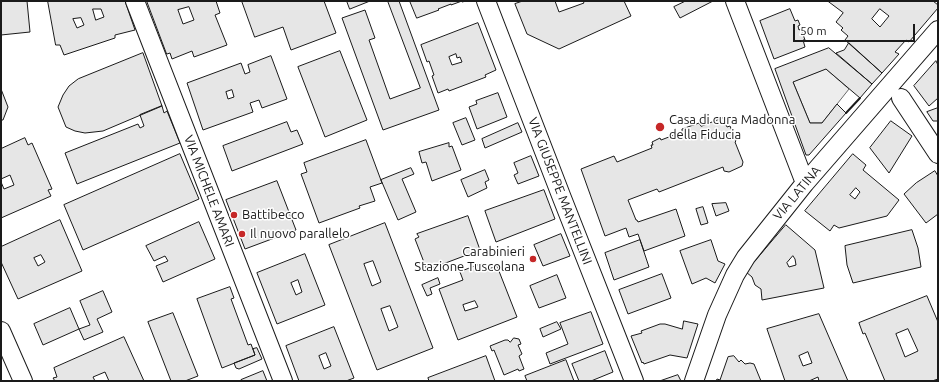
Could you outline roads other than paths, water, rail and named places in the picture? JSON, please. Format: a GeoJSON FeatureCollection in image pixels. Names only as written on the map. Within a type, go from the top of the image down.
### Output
{"type":"FeatureCollection","features":[{"type":"Feature","properties":{"kind":"street","name":"VIA MICHELE AMARI"},"geometry":{"type":"LineString","coordinates":[[134,1],[283,381]]}},
{"type":"Feature","properties":{"kind":"street","name":"VIA GIUSEPPE MANTELLINI"},"geometry":{"type":"LineString","coordinates":[[486,1],[634,381]]}},
{"type":"Feature","properties":{"kind":"street"},"geometry":{"type":"LineString","coordinates":[[735,1],[805,183]]}},
{"type":"Feature","properties":{"kind":"street","name":"VIA LATINA"},"geometry":{"type":"LineString","coordinates":[[694,381],[717,315],[735,275],[753,247],[805,183],[938,30]]}},
{"type":"Feature","properties":{"kind":"street"},"geometry":{"type":"LineString","coordinates":[[901,98],[938,154]]}},
{"type":"Feature","properties":{"kind":"street"},"geometry":{"type":"LineString","coordinates":[[1,331],[24,381]]}},
{"type":"Feature","properties":{"kind":"place","name":"Casa di cura Madonna della Fiducia"},"geometry":{"type":"Point","coordinates":[660,127]}},
{"type":"Feature","properties":{"kind":"place","name":"Battibecco"},"geometry":{"type":"Point","coordinates":[234,215]}},
{"type":"Feature","properties":{"kind":"place","name":"Il nuovo parallelo"},"geometry":{"type":"Point","coordinates":[242,234]}},
{"type":"Feature","properties":{"kind":"place","name":"Carabinieri Stazione Tuscolana"},"geometry":{"type":"Point","coordinates":[533,259]}}]}
